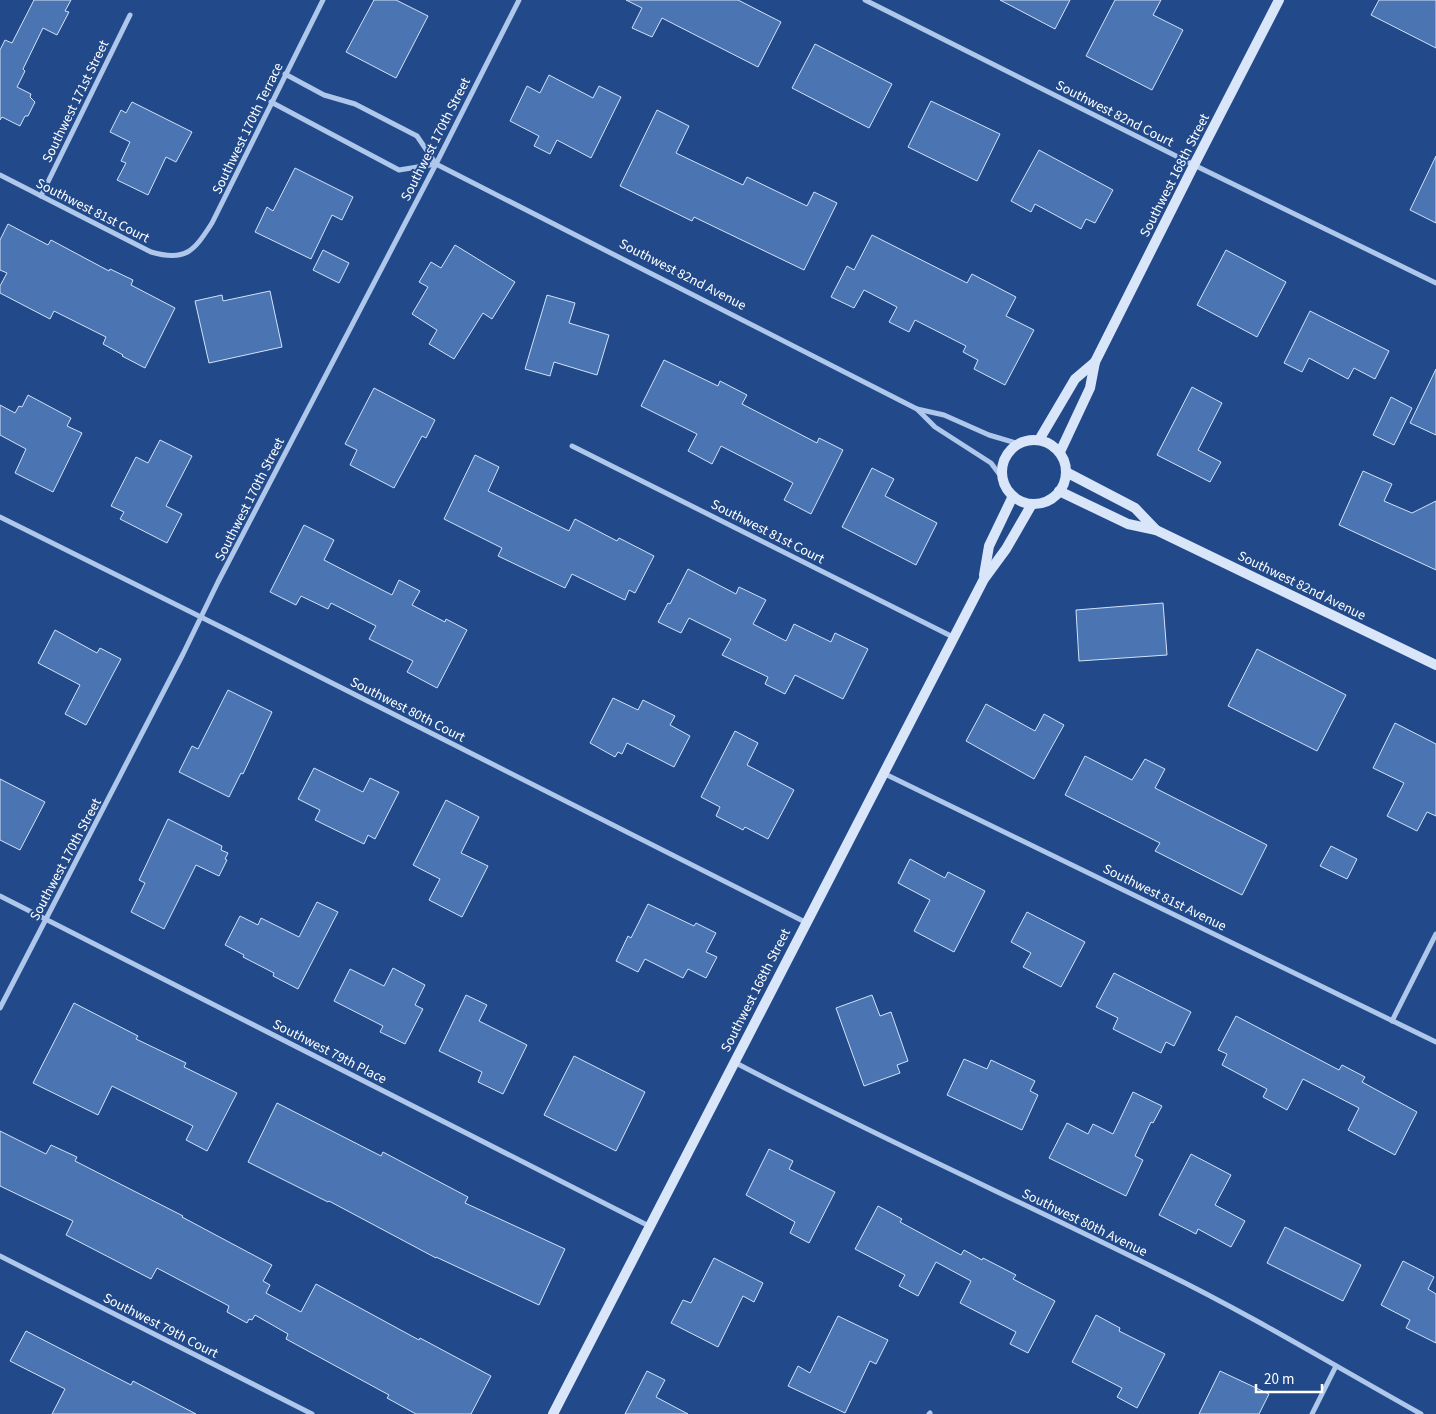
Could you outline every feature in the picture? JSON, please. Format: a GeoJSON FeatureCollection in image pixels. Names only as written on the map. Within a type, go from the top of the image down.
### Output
{"type":"FeatureCollection","features":[{"type":"Feature","properties":{"kind":"street","name":"Southwest 170th Terrace"},"geometry":{"type":"LineString","coordinates":[[179,255],[190,251],[199,243],[212,223],[323,0]]}},
{"type":"Feature","properties":{"kind":"street","name":"Southwest 170th Street"},"geometry":{"type":"LineString","coordinates":[[0,1008],[179,663],[218,582],[436,164],[518,0]]}},
{"type":"Feature","properties":{"kind":"street","name":"Southwest 82nd Court"},"geometry":{"type":"LineString","coordinates":[[865,0],[1194,165],[1436,283]]}},
{"type":"Feature","properties":{"kind":"street","name":"Southwest 168th Street"},"geometry":{"type":"LineString","coordinates":[[1060,452],[1090,388],[1095,362],[1279,0]]}},
{"type":"Feature","properties":{"kind":"street","name":"Southwest 171st Street"},"geometry":{"type":"LineString","coordinates":[[40,196],[130,15]]}},
{"type":"Feature","properties":{"kind":"street","name":"Southwest 82nd Avenue"},"geometry":{"type":"LineString","coordinates":[[285,74],[324,95],[355,104],[417,136],[436,164],[917,409],[944,416],[989,435],[1019,444]]}},
{"type":"Feature","properties":{"kind":"street"},"geometry":{"type":"LineString","coordinates":[[271,102],[399,170],[436,164]]}},
{"type":"Feature","properties":{"kind":"street","name":"Southwest 81st Court"},"geometry":{"type":"LineString","coordinates":[[0,175],[151,252],[164,255],[179,255]]}},
{"type":"Feature","properties":{"kind":"street","name":"Southwest 168th Street"},"geometry":{"type":"LineString","coordinates":[[1039,440],[1075,379],[1095,362]]}},
{"type":"Feature","properties":{"kind":"street","name":"Southwest 82nd Avenue"},"geometry":{"type":"LineString","coordinates":[[917,409],[935,427],[991,463],[1003,479]]}},
{"type":"Feature","properties":{"kind":"street"},"geometry":{"type":"LineString","coordinates":[[1028,440],[1039,440],[1054,446],[1060,452],[1066,472],[1064,482],[1052,498],[1042,503],[1032,504],[1022,502],[1006,488],[1002,468],[1005,458],[1011,450],[1028,440]]}},
{"type":"Feature","properties":{"kind":"street","name":"Southwest 81st Court"},"geometry":{"type":"LineString","coordinates":[[572,446],[953,637]]}},
{"type":"Feature","properties":{"kind":"street","name":"Southwest 82nd Avenue"},"geometry":{"type":"LineString","coordinates":[[1066,472],[1135,508],[1156,530]]}},
{"type":"Feature","properties":{"kind":"street","name":"Southwest 82nd Avenue"},"geometry":{"type":"LineString","coordinates":[[1059,491],[1128,524],[1156,530],[1436,664]]}},
{"type":"Feature","properties":{"kind":"street","name":"Southwest 168th Street"},"geometry":{"type":"LineString","coordinates":[[984,579],[989,546],[1013,496]]}},
{"type":"Feature","properties":{"kind":"street","name":"Southwest 168th Street"},"geometry":{"type":"LineString","coordinates":[[552,1414],[953,637],[984,579],[1006,549],[1032,504]]}},
{"type":"Feature","properties":{"kind":"street","name":"Southwest 80th Court"},"geometry":{"type":"LineString","coordinates":[[0,517],[805,922]]}},
{"type":"Feature","properties":{"kind":"street","name":"Southwest 81st Avenue"},"geometry":{"type":"LineString","coordinates":[[883,773],[1436,1042]]}},
{"type":"Feature","properties":{"kind":"street","name":"Southwest 79th Place"},"geometry":{"type":"LineString","coordinates":[[0,896],[649,1226]]}},
{"type":"Feature","properties":{"kind":"street"},"geometry":{"type":"LineString","coordinates":[[1392,1021],[1436,934]]}},
{"type":"Feature","properties":{"kind":"street","name":"Southwest 80th Avenue"},"geometry":{"type":"LineString","coordinates":[[734,1061],[882,1136],[1164,1272],[1260,1322],[1421,1414]]}},
{"type":"Feature","properties":{"kind":"street","name":"Southwest 79th Court"},"geometry":{"type":"LineString","coordinates":[[0,1256],[312,1414]]}},
{"type":"Feature","properties":{"kind":"street"},"geometry":{"type":"LineString","coordinates":[[1312,1414],[1336,1366]]}},
{"type":"Feature","properties":{"kind":"building"},"geometry":{"type":"Polygon","coordinates":[[[34,0],[71,0],[65,11],[69,12],[57,35],[43,28],[23,69],[25,71],[17,87],[31,94],[30,97],[35,102],[20,126],[2,117],[0,120],[0,50],[5,40],[12,43],[34,0]]]}},
{"type":"Feature","properties":{"kind":"building"},"geometry":{"type":"Polygon","coordinates":[[[374,0],[396,0],[428,16],[396,78],[346,52],[374,0]]]}},
{"type":"Feature","properties":{"kind":"building"},"geometry":{"type":"Polygon","coordinates":[[[626,0],[738,0],[781,22],[758,67],[662,18],[652,37],[632,28],[642,8],[626,0]]]}},
{"type":"Feature","properties":{"kind":"building"},"geometry":{"type":"Polygon","coordinates":[[[1000,0],[1070,0],[1055,29],[1000,0]]]}},
{"type":"Feature","properties":{"kind":"building"},"geometry":{"type":"Polygon","coordinates":[[[1115,0],[1161,0],[1153,15],[1183,30],[1152,90],[1086,56],[1115,0]]]}},
{"type":"Feature","properties":{"kind":"building"},"geometry":{"type":"Polygon","coordinates":[[[1379,0],[1436,0],[1436,48],[1371,15],[1379,0]]]}},
{"type":"Feature","properties":{"kind":"building"},"geometry":{"type":"Polygon","coordinates":[[[815,44],[892,84],[869,128],[792,88],[815,44]]]}},
{"type":"Feature","properties":{"kind":"building"},"geometry":{"type":"Polygon","coordinates":[[[549,75],[593,98],[599,86],[621,97],[591,158],[557,140],[550,154],[534,146],[539,136],[510,121],[527,86],[540,93],[549,75]]]}},
{"type":"Feature","properties":{"kind":"building"},"geometry":{"type":"Polygon","coordinates":[[[931,101],[1000,134],[977,181],[908,147],[931,101]]]}},
{"type":"Feature","properties":{"kind":"building"},"geometry":{"type":"Polygon","coordinates":[[[132,102],[192,132],[176,162],[166,157],[148,195],[117,180],[126,163],[121,161],[130,142],[110,132],[121,110],[126,113],[132,102]]]}},
{"type":"Feature","properties":{"kind":"building"},"geometry":{"type":"Polygon","coordinates":[[[657,110],[689,126],[676,153],[743,185],[747,177],[807,206],[814,192],[837,203],[804,270],[694,217],[692,221],[620,186],[657,110]]]}},
{"type":"Feature","properties":{"kind":"building"},"geometry":{"type":"Polygon","coordinates":[[[1039,150],[1113,190],[1095,223],[1086,219],[1081,229],[1035,204],[1031,212],[1011,201],[1039,150]]]}},
{"type":"Feature","properties":{"kind":"building"},"geometry":{"type":"Polygon","coordinates":[[[1436,156],[1436,223],[1410,210],[1436,156]]]}},
{"type":"Feature","properties":{"kind":"building"},"geometry":{"type":"Polygon","coordinates":[[[295,168],[353,197],[342,220],[332,215],[311,259],[255,232],[267,207],[273,211],[295,168]]]}},
{"type":"Feature","properties":{"kind":"building"},"geometry":{"type":"Polygon","coordinates":[[[8,224],[48,245],[51,240],[109,271],[110,269],[133,280],[131,285],[175,308],[145,368],[103,344],[106,337],[54,311],[50,319],[0,293],[0,286],[7,273],[0,270],[0,240],[8,224]]]}},
{"type":"Feature","properties":{"kind":"building"},"geometry":{"type":"Polygon","coordinates":[[[872,235],[967,283],[972,274],[1016,297],[1006,316],[1034,330],[1005,385],[974,369],[978,360],[963,352],[966,346],[915,320],[909,332],[889,322],[897,307],[864,290],[854,308],[831,297],[847,266],[854,270],[872,235]]]}},
{"type":"Feature","properties":{"kind":"building"},"geometry":{"type":"Polygon","coordinates":[[[455,245],[515,282],[492,319],[483,313],[454,359],[429,344],[437,330],[412,314],[428,287],[419,282],[431,262],[441,268],[455,245]]]}},
{"type":"Feature","properties":{"kind":"building"},"geometry":{"type":"Polygon","coordinates":[[[323,250],[349,263],[339,283],[313,270],[323,250]]]}},
{"type":"Feature","properties":{"kind":"building"},"geometry":{"type":"Polygon","coordinates":[[[1226,250],[1286,282],[1257,337],[1197,305],[1226,250]]]}},
{"type":"Feature","properties":{"kind":"building"},"geometry":{"type":"Polygon","coordinates":[[[270,291],[282,347],[209,363],[195,301],[222,295],[223,301],[270,291]]]}},
{"type":"Feature","properties":{"kind":"building"},"geometry":{"type":"Polygon","coordinates":[[[547,295],[575,303],[569,323],[609,335],[597,375],[554,362],[550,376],[525,369],[547,295]]]}},
{"type":"Feature","properties":{"kind":"building"},"geometry":{"type":"Polygon","coordinates":[[[1310,311],[1389,351],[1375,379],[1354,368],[1348,379],[1309,358],[1302,372],[1284,363],[1310,311]]]}},
{"type":"Feature","properties":{"kind":"building"},"geometry":{"type":"Polygon","coordinates":[[[664,360],[718,386],[720,381],[747,395],[742,404],[817,443],[819,438],[843,450],[811,514],[784,500],[793,483],[721,446],[712,464],[688,451],[697,434],[641,406],[664,360]]]}},
{"type":"Feature","properties":{"kind":"building"},"geometry":{"type":"Polygon","coordinates":[[[1436,369],[1436,435],[1410,423],[1436,369]]]}},
{"type":"Feature","properties":{"kind":"building"},"geometry":{"type":"Polygon","coordinates":[[[1192,387],[1222,403],[1198,450],[1221,462],[1210,482],[1157,455],[1192,387]]]}},
{"type":"Feature","properties":{"kind":"building"},"geometry":{"type":"Polygon","coordinates":[[[374,388],[435,420],[426,438],[422,436],[394,488],[350,465],[357,450],[345,444],[374,388]]]}},
{"type":"Feature","properties":{"kind":"building"},"geometry":{"type":"Polygon","coordinates":[[[28,395],[71,418],[67,426],[82,433],[53,492],[15,473],[26,449],[0,435],[0,405],[15,413],[19,406],[22,407],[28,395]]]}},
{"type":"Feature","properties":{"kind":"building"},"geometry":{"type":"Polygon","coordinates":[[[1391,397],[1412,408],[1394,445],[1373,435],[1391,397]]]}},
{"type":"Feature","properties":{"kind":"building"},"geometry":{"type":"Polygon","coordinates":[[[160,440],[192,456],[166,506],[182,514],[167,543],[120,519],[124,512],[111,506],[136,457],[148,463],[160,440]]]}},
{"type":"Feature","properties":{"kind":"building"},"geometry":{"type":"Polygon","coordinates":[[[475,455],[499,467],[488,491],[569,531],[575,519],[617,541],[619,538],[654,556],[635,593],[629,590],[625,600],[572,574],[565,588],[498,556],[502,548],[444,519],[475,455]]]}},
{"type":"Feature","properties":{"kind":"building"},"geometry":{"type":"Polygon","coordinates":[[[872,468],[894,479],[885,496],[937,523],[916,565],[842,527],[872,468]]]}},
{"type":"Feature","properties":{"kind":"building"},"geometry":{"type":"Polygon","coordinates":[[[1363,471],[1392,484],[1384,501],[1412,513],[1436,501],[1436,570],[1339,525],[1363,471]]]}},
{"type":"Feature","properties":{"kind":"building"},"geometry":{"type":"Polygon","coordinates":[[[304,525],[334,540],[324,560],[392,595],[399,580],[420,591],[412,605],[445,622],[446,619],[467,630],[437,688],[407,672],[413,661],[369,639],[376,626],[331,603],[328,609],[301,596],[296,605],[270,592],[304,525]]]}},
{"type":"Feature","properties":{"kind":"building"},"geometry":{"type":"Polygon","coordinates":[[[688,569],[736,594],[739,587],[766,600],[753,624],[786,641],[794,624],[831,642],[835,633],[868,649],[843,699],[795,675],[785,694],[765,684],[768,677],[722,655],[731,639],[689,618],[681,633],[658,622],[668,603],[670,604],[688,569]]]}},
{"type":"Feature","properties":{"kind":"building"},"geometry":{"type":"Polygon","coordinates":[[[1163,603],[1167,655],[1079,661],[1076,610],[1163,603]]]}},
{"type":"Feature","properties":{"kind":"building"},"geometry":{"type":"Polygon","coordinates":[[[55,630],[97,653],[100,648],[121,659],[86,725],[65,714],[80,685],[38,663],[55,630]]]}},
{"type":"Feature","properties":{"kind":"building"},"geometry":{"type":"Polygon","coordinates":[[[1257,649],[1346,695],[1317,751],[1228,706],[1257,649]]]}},
{"type":"Feature","properties":{"kind":"building"},"geometry":{"type":"Polygon","coordinates":[[[228,690],[272,712],[243,774],[241,773],[229,797],[179,772],[192,746],[198,749],[228,690]]]}},
{"type":"Feature","properties":{"kind":"building"},"geometry":{"type":"Polygon","coordinates":[[[613,698],[638,710],[643,700],[675,716],[670,725],[690,736],[674,767],[627,743],[622,754],[618,752],[615,757],[590,743],[613,698]]]}},
{"type":"Feature","properties":{"kind":"building"},"geometry":{"type":"Polygon","coordinates":[[[986,704],[1035,731],[1044,714],[1064,725],[1034,779],[966,741],[986,704]]]}},
{"type":"Feature","properties":{"kind":"building"},"geometry":{"type":"Polygon","coordinates":[[[1395,723],[1436,744],[1436,816],[1427,812],[1417,831],[1387,816],[1404,783],[1373,768],[1395,723]]]}},
{"type":"Feature","properties":{"kind":"building"},"geometry":{"type":"Polygon","coordinates":[[[735,731],[758,743],[747,765],[794,790],[768,839],[745,827],[743,830],[716,816],[720,807],[701,797],[735,731]]]}},
{"type":"Feature","properties":{"kind":"building"},"geometry":{"type":"Polygon","coordinates":[[[1085,756],[1132,780],[1145,759],[1165,769],[1155,788],[1267,845],[1242,895],[1155,851],[1160,843],[1065,795],[1085,756]]]}},
{"type":"Feature","properties":{"kind":"building"},"geometry":{"type":"Polygon","coordinates":[[[314,768],[363,792],[370,778],[399,792],[375,839],[368,835],[364,844],[315,820],[320,810],[298,799],[314,768]]]}},
{"type":"Feature","properties":{"kind":"building"},"geometry":{"type":"Polygon","coordinates":[[[0,779],[45,802],[20,850],[0,840],[0,779]]]}},
{"type":"Feature","properties":{"kind":"building"},"geometry":{"type":"Polygon","coordinates":[[[446,800],[479,817],[461,853],[488,866],[462,917],[429,900],[440,879],[413,865],[446,800]]]}},
{"type":"Feature","properties":{"kind":"building"},"geometry":{"type":"Polygon","coordinates":[[[168,819],[222,846],[221,850],[228,853],[225,859],[227,860],[219,876],[196,865],[164,929],[131,912],[145,883],[139,880],[168,819]]]}},
{"type":"Feature","properties":{"kind":"building"},"geometry":{"type":"Polygon","coordinates":[[[1331,846],[1357,859],[1347,879],[1320,866],[1331,846]]]}},
{"type":"Feature","properties":{"kind":"building"},"geometry":{"type":"Polygon","coordinates":[[[910,859],[945,878],[948,872],[985,891],[954,952],[914,931],[930,900],[898,883],[910,859]]]}},
{"type":"Feature","properties":{"kind":"building"},"geometry":{"type":"Polygon","coordinates":[[[317,902],[338,912],[298,989],[273,976],[274,973],[225,945],[240,916],[258,925],[261,918],[299,937],[317,902]]]}},
{"type":"Feature","properties":{"kind":"building"},"geometry":{"type":"Polygon","coordinates":[[[648,904],[694,926],[696,923],[716,933],[706,952],[717,957],[706,978],[688,969],[683,978],[645,959],[638,972],[616,961],[628,936],[631,938],[648,904]]]}},
{"type":"Feature","properties":{"kind":"building"},"geometry":{"type":"Polygon","coordinates":[[[1027,912],[1085,942],[1061,987],[1023,967],[1031,953],[1011,942],[1027,912]]]}},
{"type":"Feature","properties":{"kind":"building"},"geometry":{"type":"Polygon","coordinates":[[[393,968],[425,985],[415,1005],[423,1009],[405,1044],[380,1032],[383,1026],[334,1001],[350,969],[384,986],[393,968]]]}},
{"type":"Feature","properties":{"kind":"building"},"geometry":{"type":"Polygon","coordinates":[[[1114,973],[1191,1012],[1174,1046],[1166,1042],[1161,1053],[1113,1029],[1118,1018],[1096,1007],[1114,973]]]}},
{"type":"Feature","properties":{"kind":"building"},"geometry":{"type":"Polygon","coordinates":[[[466,995],[487,1005],[479,1021],[527,1045],[503,1094],[478,1082],[482,1072],[439,1051],[466,995]]]}},
{"type":"Feature","properties":{"kind":"building"},"geometry":{"type":"Polygon","coordinates":[[[872,995],[880,1016],[891,1012],[908,1061],[897,1065],[900,1073],[864,1086],[836,1008],[872,995]]]}},
{"type":"Feature","properties":{"kind":"building"},"geometry":{"type":"Polygon","coordinates":[[[74,1003],[138,1036],[136,1039],[186,1063],[184,1067],[237,1093],[207,1151],[186,1140],[193,1126],[112,1086],[98,1115],[33,1083],[74,1003]]]}},
{"type":"Feature","properties":{"kind":"building"},"geometry":{"type":"Polygon","coordinates":[[[1236,1016],[1339,1070],[1342,1065],[1365,1077],[1362,1082],[1417,1112],[1395,1155],[1348,1130],[1359,1108],[1303,1079],[1287,1110],[1263,1097],[1267,1089],[1222,1065],[1227,1054],[1218,1050],[1236,1016]]]}},
{"type":"Feature","properties":{"kind":"building"},"geometry":{"type":"Polygon","coordinates":[[[574,1056],[645,1092],[616,1151],[544,1115],[574,1056]]]}},
{"type":"Feature","properties":{"kind":"building"},"geometry":{"type":"Polygon","coordinates":[[[964,1059],[987,1069],[991,1060],[1035,1081],[1030,1091],[1038,1095],[1022,1130],[947,1095],[964,1059]]]}},
{"type":"Feature","properties":{"kind":"building"},"geometry":{"type":"Polygon","coordinates":[[[1133,1092],[1162,1106],[1153,1123],[1151,1122],[1135,1156],[1143,1160],[1126,1196],[1049,1158],[1067,1123],[1088,1134],[1093,1124],[1113,1134],[1133,1092]]]}},
{"type":"Feature","properties":{"kind":"building"},"geometry":{"type":"Polygon","coordinates":[[[277,1103],[381,1156],[383,1152],[468,1197],[465,1203],[565,1249],[539,1305],[436,1258],[329,1201],[248,1162],[277,1103]]]}},
{"type":"Feature","properties":{"kind":"building"},"geometry":{"type":"Polygon","coordinates":[[[0,1131],[46,1154],[51,1145],[77,1157],[75,1161],[183,1216],[272,1265],[263,1281],[270,1285],[266,1293],[301,1312],[316,1284],[419,1340],[420,1338],[491,1376],[471,1414],[416,1414],[387,1398],[389,1395],[286,1339],[288,1334],[255,1315],[247,1323],[227,1312],[229,1306],[157,1268],[151,1279],[66,1235],[73,1221],[0,1186],[0,1131]]]}},
{"type":"Feature","properties":{"kind":"building"},"geometry":{"type":"Polygon","coordinates":[[[769,1149],[793,1161],[789,1169],[835,1192],[809,1243],[790,1233],[795,1222],[746,1195],[769,1149]]]}},
{"type":"Feature","properties":{"kind":"building"},"geometry":{"type":"Polygon","coordinates":[[[1191,1154],[1231,1175],[1215,1205],[1245,1221],[1231,1247],[1198,1229],[1196,1234],[1159,1215],[1191,1154]]]}},
{"type":"Feature","properties":{"kind":"building"},"geometry":{"type":"Polygon","coordinates":[[[878,1206],[902,1219],[900,1222],[961,1255],[964,1250],[1016,1275],[1013,1279],[1055,1301],[1028,1353],[1010,1344],[1016,1332],[960,1303],[971,1281],[936,1262],[918,1296],[899,1286],[905,1275],[855,1249],[878,1206]]]}},
{"type":"Feature","properties":{"kind":"building"},"geometry":{"type":"Polygon","coordinates":[[[1285,1227],[1361,1265],[1343,1301],[1267,1263],[1285,1227]]]}},
{"type":"Feature","properties":{"kind":"building"},"geometry":{"type":"Polygon","coordinates":[[[714,1258],[763,1283],[754,1302],[743,1296],[718,1347],[671,1323],[683,1300],[691,1303],[714,1258]]]}},
{"type":"Feature","properties":{"kind":"building"},"geometry":{"type":"Polygon","coordinates":[[[1403,1261],[1434,1277],[1428,1289],[1436,1294],[1436,1343],[1406,1328],[1410,1320],[1381,1305],[1403,1261]]]}},
{"type":"Feature","properties":{"kind":"building"},"geometry":{"type":"Polygon","coordinates":[[[1096,1315],[1120,1328],[1119,1331],[1165,1354],[1137,1408],[1117,1397],[1122,1388],[1072,1362],[1096,1315]]]}},
{"type":"Feature","properties":{"kind":"building"},"geometry":{"type":"Polygon","coordinates":[[[838,1316],[888,1340],[876,1364],[870,1361],[845,1413],[788,1386],[798,1366],[810,1373],[838,1316]]]}},
{"type":"Feature","properties":{"kind":"building"},"geometry":{"type":"Polygon","coordinates":[[[26,1331],[131,1385],[133,1381],[196,1414],[52,1414],[65,1389],[10,1361],[26,1331]]]}},
{"type":"Feature","properties":{"kind":"building"},"geometry":{"type":"Polygon","coordinates":[[[647,1371],[665,1380],[656,1397],[688,1414],[625,1414],[647,1371]]]}},
{"type":"Feature","properties":{"kind":"building"},"geometry":{"type":"Polygon","coordinates":[[[1220,1371],[1269,1394],[1259,1414],[1199,1414],[1220,1371]]]}}]}
